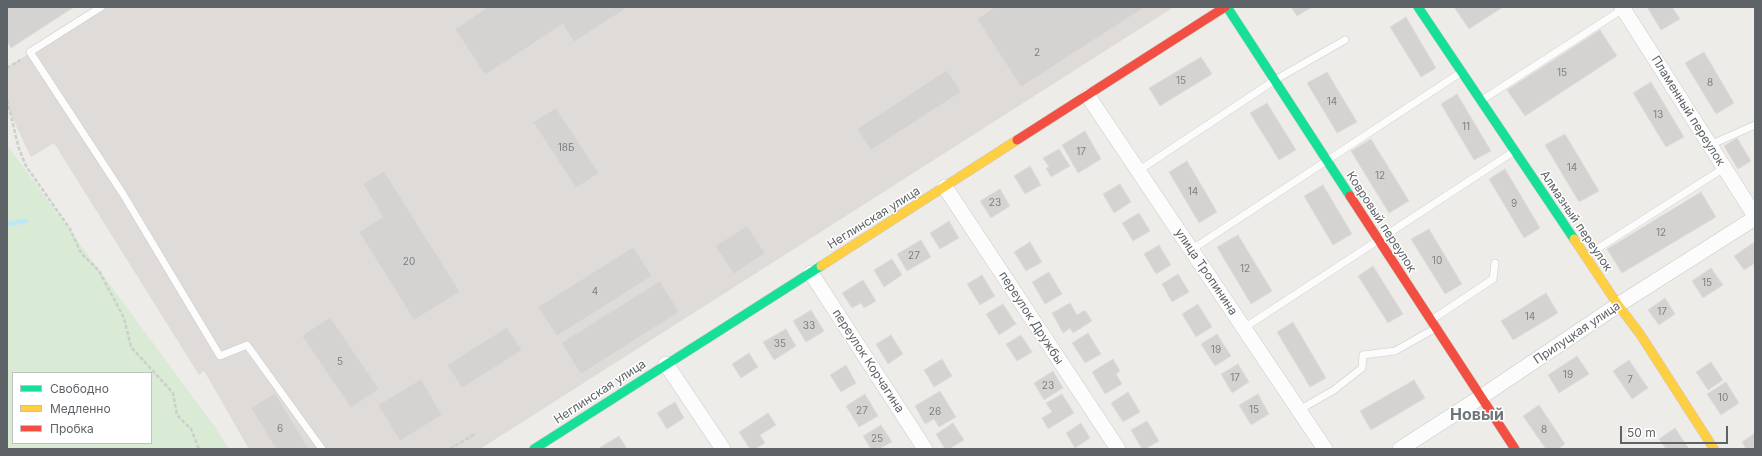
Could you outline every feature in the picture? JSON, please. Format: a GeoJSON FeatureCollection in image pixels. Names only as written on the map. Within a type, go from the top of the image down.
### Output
{"type":"FeatureCollection","features":[{"type":"Feature","properties":{"kind":"street","name":"Ковровый переулок"},"geometry":{"type":"LineString","coordinates":[[1226,7],[1515,449]]}},
{"type":"Feature","properties":{"kind":"street","name":"Неглинская улица"},"geometry":{"type":"LineString","coordinates":[[534,449],[1226,7]]}},
{"type":"Feature","properties":{"kind":"street","name":"Алмазный переулок"},"geometry":{"type":"LineString","coordinates":[[1418,7],[1585,257],[1640,334],[1714,449]]}},
{"type":"Feature","properties":{"kind":"street","name":"Пламенный переулок"},"geometry":{"type":"LineString","coordinates":[[1623,8],[1755,217]]}},
{"type":"Feature","properties":{"kind":"street","name":"улица Тропинина"},"geometry":{"type":"LineString","coordinates":[[1088,96],[1325,449]]}},
{"type":"Feature","properties":{"kind":"street","name":"переулок Дружбы"},"geometry":{"type":"LineString","coordinates":[[945,187],[1118,449]]}},
{"type":"Feature","properties":{"kind":"street","name":"Прилуцкая улица"},"geometry":{"type":"LineString","coordinates":[[1400,449],[1481,397],[1618,305],[1755,217]]}},
{"type":"Feature","properties":{"kind":"street","name":"переулок Корчагина"},"geometry":{"type":"LineString","coordinates":[[811,273],[925,449]]}},
{"type":"Feature","properties":{"kind":"street"},"geometry":{"type":"LineString","coordinates":[[666,364],[723,449]]}},
{"type":"Feature","properties":{"kind":"lane"},"geometry":{"type":"LineString","coordinates":[[101,7],[30,52],[123,194],[220,356],[247,345],[322,449]]}},
{"type":"Feature","properties":{"kind":"lane"},"geometry":{"type":"LineString","coordinates":[[1481,101],[1623,8]]}},
{"type":"Feature","properties":{"kind":"lane"},"geometry":{"type":"LineString","coordinates":[[1138,171],[1275,80],[1345,40]]}},
{"type":"Feature","properties":{"kind":"lane"},"geometry":{"type":"LineString","coordinates":[[1191,250],[1462,72]]}},
{"type":"Feature","properties":{"kind":"lane"},"geometry":{"type":"LineString","coordinates":[[1710,145],[1755,125]]}},
{"type":"Feature","properties":{"kind":"lane"},"geometry":{"type":"LineString","coordinates":[[1244,328],[1515,151]]}},
{"type":"Feature","properties":{"kind":"lane"},"geometry":{"type":"LineString","coordinates":[[1585,257],[1724,168]]}},
{"type":"Feature","properties":{"kind":"lane"},"geometry":{"type":"LineString","coordinates":[[1299,410],[1334,390],[1362,368],[1363,355],[1395,350],[1433,324],[1493,279],[1495,263]]}},
{"type":"Feature","properties":{"kind":"path"},"geometry":{"type":"LineString","coordinates":[[7,68],[30,52]]}},
{"type":"Feature","properties":{"kind":"path"},"geometry":{"type":"LineString","coordinates":[[7,100],[19,148],[26,166],[70,228],[81,253],[99,271],[124,318],[131,346],[173,393],[177,416],[191,429],[199,449]]}},
{"type":"Feature","properties":{"kind":"path"},"geometry":{"type":"LineString","coordinates":[[450,449],[475,434]]}},
{"type":"Feature","properties":{"kind":"shaded area"},"geometry":{"type":"Polygon","coordinates":[[[100,7],[1174,7],[480,449],[249,449],[204,371],[199,375],[54,143],[31,157],[7,107],[7,68],[100,7]]]}},
{"type":"Feature","properties":{"kind":"green space"},"geometry":{"type":"Polygon","coordinates":[[[7,145],[215,427],[229,449],[7,449],[7,145]]]}},
{"type":"Feature","properties":{"kind":"building"},"geometry":{"type":"Polygon","coordinates":[[[7,7],[74,7],[11,48],[7,41],[7,7]]]}},
{"type":"Feature","properties":{"kind":"building"},"geometry":{"type":"Polygon","coordinates":[[[488,7],[628,7],[574,42],[563,24],[485,75],[455,29],[488,7]]]}},
{"type":"Feature","properties":{"kind":"building"},"geometry":{"type":"Polygon","coordinates":[[[995,7],[1145,7],[1021,87],[977,19],[995,7]]]}},
{"type":"Feature","properties":{"kind":"building"},"geometry":{"type":"Polygon","coordinates":[[[1291,7],[1312,7],[1297,16],[1291,7]]]}},
{"type":"Feature","properties":{"kind":"building"},"geometry":{"type":"Polygon","coordinates":[[[1454,7],[1503,7],[1469,29],[1454,7]]]}},
{"type":"Feature","properties":{"kind":"building"},"geometry":{"type":"Polygon","coordinates":[[[1647,7],[1672,7],[1680,19],[1661,30],[1647,7]]]}},
{"type":"Feature","properties":{"kind":"building"},"geometry":{"type":"Polygon","coordinates":[[[1406,17],[1436,68],[1421,77],[1390,27],[1406,17]]]}},
{"type":"Feature","properties":{"kind":"building"},"geometry":{"type":"Polygon","coordinates":[[[1600,30],[1617,56],[1525,116],[1507,90],[1600,30]]]}},
{"type":"Feature","properties":{"kind":"building"},"geometry":{"type":"Polygon","coordinates":[[[1704,52],[1734,103],[1716,114],[1685,63],[1704,52]]]}},
{"type":"Feature","properties":{"kind":"building"},"geometry":{"type":"Polygon","coordinates":[[[1201,57],[1212,74],[1160,106],[1149,88],[1201,57]]]}},
{"type":"Feature","properties":{"kind":"building"},"geometry":{"type":"Polygon","coordinates":[[[947,70],[961,92],[871,150],[857,129],[947,70]]]}},
{"type":"Feature","properties":{"kind":"building"},"geometry":{"type":"Polygon","coordinates":[[[1327,72],[1357,122],[1337,133],[1307,83],[1327,72]]]}},
{"type":"Feature","properties":{"kind":"building"},"geometry":{"type":"Polygon","coordinates":[[[1651,82],[1684,137],[1666,147],[1633,93],[1651,82]]]}},
{"type":"Feature","properties":{"kind":"building"},"geometry":{"type":"Polygon","coordinates":[[[1457,94],[1491,151],[1474,160],[1441,104],[1457,94]]]}},
{"type":"Feature","properties":{"kind":"building"},"geometry":{"type":"Polygon","coordinates":[[[1267,103],[1296,150],[1279,160],[1250,113],[1267,103]]]}},
{"type":"Feature","properties":{"kind":"building"},"geometry":{"type":"Polygon","coordinates":[[[556,108],[599,173],[576,188],[533,122],[556,108]]]}},
{"type":"Feature","properties":{"kind":"building"},"geometry":{"type":"Polygon","coordinates":[[[1085,131],[1101,159],[1078,173],[1062,145],[1085,131]]]}},
{"type":"Feature","properties":{"kind":"building"},"geometry":{"type":"Polygon","coordinates":[[[1565,134],[1599,191],[1579,202],[1545,145],[1565,134]]]}},
{"type":"Feature","properties":{"kind":"building"},"geometry":{"type":"Polygon","coordinates":[[[1737,138],[1751,161],[1738,169],[1724,146],[1737,138]]]}},
{"type":"Feature","properties":{"kind":"building"},"geometry":{"type":"Polygon","coordinates":[[[1371,139],[1409,201],[1389,213],[1351,151],[1371,139]]]}},
{"type":"Feature","properties":{"kind":"building"},"geometry":{"type":"Polygon","coordinates":[[[1059,149],[1070,166],[1051,177],[1046,168],[1049,167],[1043,158],[1059,149]]]}},
{"type":"Feature","properties":{"kind":"building"},"geometry":{"type":"Polygon","coordinates":[[[1187,161],[1217,212],[1199,223],[1169,172],[1187,161]]]}},
{"type":"Feature","properties":{"kind":"building"},"geometry":{"type":"Polygon","coordinates":[[[1030,166],[1041,185],[1025,194],[1014,176],[1030,166]]]}},
{"type":"Feature","properties":{"kind":"building"},"geometry":{"type":"Polygon","coordinates":[[[1505,169],[1540,228],[1524,238],[1489,179],[1505,169]]]}},
{"type":"Feature","properties":{"kind":"building"},"geometry":{"type":"Polygon","coordinates":[[[384,171],[460,292],[414,320],[359,232],[383,217],[363,184],[384,171]]]}},
{"type":"Feature","properties":{"kind":"building"},"geometry":{"type":"Polygon","coordinates":[[[1120,184],[1131,202],[1114,213],[1103,194],[1120,184]]]}},
{"type":"Feature","properties":{"kind":"building"},"geometry":{"type":"Polygon","coordinates":[[[1323,185],[1352,234],[1333,245],[1304,196],[1323,185]]]}},
{"type":"Feature","properties":{"kind":"building"},"geometry":{"type":"Polygon","coordinates":[[[1000,189],[1010,206],[991,218],[980,201],[1000,189]]]}},
{"type":"Feature","properties":{"kind":"building"},"geometry":{"type":"Polygon","coordinates":[[[1701,192],[1716,217],[1622,273],[1607,249],[1701,192]]]}},
{"type":"Feature","properties":{"kind":"building"},"geometry":{"type":"Polygon","coordinates":[[[1139,213],[1150,231],[1133,241],[1122,223],[1139,213]]]}},
{"type":"Feature","properties":{"kind":"building"},"geometry":{"type":"Polygon","coordinates":[[[949,221],[959,238],[940,249],[930,233],[949,221]]]}},
{"type":"Feature","properties":{"kind":"building"},"geometry":{"type":"Polygon","coordinates":[[[747,226],[765,253],[734,274],[715,246],[747,226]]]}},
{"type":"Feature","properties":{"kind":"building"},"geometry":{"type":"Polygon","coordinates":[[[1429,229],[1462,284],[1445,294],[1411,239],[1429,229]]]}},
{"type":"Feature","properties":{"kind":"building"},"geometry":{"type":"Polygon","coordinates":[[[1238,235],[1272,291],[1251,304],[1217,247],[1238,235]]]}},
{"type":"Feature","properties":{"kind":"building"},"geometry":{"type":"Polygon","coordinates":[[[921,240],[931,257],[907,271],[897,254],[921,240]]]}},
{"type":"Feature","properties":{"kind":"building"},"geometry":{"type":"Polygon","coordinates":[[[1030,242],[1042,262],[1026,271],[1014,252],[1030,242]]]}},
{"type":"Feature","properties":{"kind":"building"},"geometry":{"type":"Polygon","coordinates":[[[1753,243],[1755,247],[1755,263],[1744,270],[1734,256],[1753,243]]]}},
{"type":"Feature","properties":{"kind":"building"},"geometry":{"type":"Polygon","coordinates":[[[1159,245],[1171,265],[1156,274],[1144,254],[1159,245]]]}},
{"type":"Feature","properties":{"kind":"building"},"geometry":{"type":"Polygon","coordinates":[[[633,247],[652,276],[557,336],[538,307],[633,247]]]}},
{"type":"Feature","properties":{"kind":"building"},"geometry":{"type":"Polygon","coordinates":[[[892,259],[902,275],[884,287],[874,270],[892,259]]]}},
{"type":"Feature","properties":{"kind":"building"},"geometry":{"type":"Polygon","coordinates":[[[1373,266],[1403,314],[1388,323],[1358,276],[1373,266]]]}},
{"type":"Feature","properties":{"kind":"building"},"geometry":{"type":"Polygon","coordinates":[[[1711,268],[1723,285],[1703,298],[1692,281],[1711,268]]]}},
{"type":"Feature","properties":{"kind":"building"},"geometry":{"type":"Polygon","coordinates":[[[1049,272],[1062,294],[1045,304],[1032,282],[1049,272]]]}},
{"type":"Feature","properties":{"kind":"building"},"geometry":{"type":"Polygon","coordinates":[[[1178,274],[1189,292],[1172,302],[1162,284],[1178,274]]]}},
{"type":"Feature","properties":{"kind":"building"},"geometry":{"type":"Polygon","coordinates":[[[982,275],[995,296],[980,305],[967,284],[982,275]]]}},
{"type":"Feature","properties":{"kind":"building"},"geometry":{"type":"Polygon","coordinates":[[[863,280],[876,301],[864,308],[861,303],[852,308],[842,293],[863,280]]]}},
{"type":"Feature","properties":{"kind":"building"},"geometry":{"type":"Polygon","coordinates":[[[660,281],[679,312],[581,374],[561,343],[660,281]]]}},
{"type":"Feature","properties":{"kind":"building"},"geometry":{"type":"Polygon","coordinates":[[[1546,293],[1558,313],[1513,340],[1501,321],[1546,293]]]}},
{"type":"Feature","properties":{"kind":"building"},"geometry":{"type":"Polygon","coordinates":[[[1665,298],[1675,314],[1659,325],[1648,310],[1665,298]]]}},
{"type":"Feature","properties":{"kind":"building"},"geometry":{"type":"Polygon","coordinates":[[[1070,303],[1077,315],[1085,310],[1092,321],[1073,333],[1070,328],[1063,333],[1052,313],[1070,303]]]}},
{"type":"Feature","properties":{"kind":"building"},"geometry":{"type":"Polygon","coordinates":[[[1003,304],[1016,324],[999,335],[986,314],[1003,304]]]}},
{"type":"Feature","properties":{"kind":"building"},"geometry":{"type":"Polygon","coordinates":[[[1198,304],[1212,327],[1196,337],[1182,314],[1198,304]]]}},
{"type":"Feature","properties":{"kind":"building"},"geometry":{"type":"Polygon","coordinates":[[[811,310],[824,331],[806,342],[793,321],[811,310]]]}},
{"type":"Feature","properties":{"kind":"building"},"geometry":{"type":"Polygon","coordinates":[[[330,317],[379,389],[351,408],[302,336],[330,317]]]}},
{"type":"Feature","properties":{"kind":"building"},"geometry":{"type":"Polygon","coordinates":[[[1293,322],[1326,378],[1310,387],[1277,332],[1293,322]]]}},
{"type":"Feature","properties":{"kind":"building"},"geometry":{"type":"Polygon","coordinates":[[[507,327],[522,350],[462,388],[447,365],[507,327]]]}},
{"type":"Feature","properties":{"kind":"building"},"geometry":{"type":"Polygon","coordinates":[[[786,329],[796,346],[774,360],[763,342],[786,329]]]}},
{"type":"Feature","properties":{"kind":"building"},"geometry":{"type":"Polygon","coordinates":[[[1088,333],[1101,354],[1085,363],[1072,343],[1088,333]]]}},
{"type":"Feature","properties":{"kind":"building"},"geometry":{"type":"Polygon","coordinates":[[[1217,334],[1231,356],[1215,366],[1201,344],[1217,334]]]}},
{"type":"Feature","properties":{"kind":"building"},"geometry":{"type":"Polygon","coordinates":[[[891,335],[903,354],[888,364],[876,344],[891,335]]]}},
{"type":"Feature","properties":{"kind":"building"},"geometry":{"type":"Polygon","coordinates":[[[1021,335],[1032,352],[1017,361],[1006,344],[1021,335]]]}},
{"type":"Feature","properties":{"kind":"building"},"geometry":{"type":"Polygon","coordinates":[[[749,353],[758,367],[741,378],[732,364],[749,353]]]}},
{"type":"Feature","properties":{"kind":"building"},"geometry":{"type":"Polygon","coordinates":[[[1577,356],[1589,374],[1559,393],[1548,375],[1577,356]]]}},
{"type":"Feature","properties":{"kind":"building"},"geometry":{"type":"Polygon","coordinates":[[[942,359],[952,376],[934,387],[924,370],[942,359]]]}},
{"type":"Feature","properties":{"kind":"building"},"geometry":{"type":"Polygon","coordinates":[[[1113,359],[1120,371],[1116,374],[1122,384],[1105,394],[1092,372],[1113,359]]]}},
{"type":"Feature","properties":{"kind":"building"},"geometry":{"type":"Polygon","coordinates":[[[1629,360],[1648,388],[1632,399],[1613,371],[1629,360]]]}},
{"type":"Feature","properties":{"kind":"building"},"geometry":{"type":"Polygon","coordinates":[[[1711,362],[1723,380],[1708,390],[1696,372],[1711,362]]]}},
{"type":"Feature","properties":{"kind":"building"},"geometry":{"type":"Polygon","coordinates":[[[1238,364],[1249,382],[1232,393],[1221,374],[1238,364]]]}},
{"type":"Feature","properties":{"kind":"building"},"geometry":{"type":"Polygon","coordinates":[[[846,365],[856,383],[841,392],[830,375],[846,365]]]}},
{"type":"Feature","properties":{"kind":"building"},"geometry":{"type":"Polygon","coordinates":[[[1053,371],[1063,388],[1044,400],[1034,383],[1053,371]]]}},
{"type":"Feature","properties":{"kind":"building"},"geometry":{"type":"Polygon","coordinates":[[[421,379],[442,415],[400,441],[378,405],[421,379]]]}},
{"type":"Feature","properties":{"kind":"building"},"geometry":{"type":"Polygon","coordinates":[[[1414,380],[1425,398],[1371,430],[1360,411],[1414,380]]]}},
{"type":"Feature","properties":{"kind":"building"},"geometry":{"type":"Polygon","coordinates":[[[1726,382],[1739,403],[1721,415],[1707,394],[1726,382]]]}},
{"type":"Feature","properties":{"kind":"building"},"geometry":{"type":"Polygon","coordinates":[[[940,391],[956,417],[939,427],[934,419],[925,424],[915,406],[940,391]]]}},
{"type":"Feature","properties":{"kind":"building"},"geometry":{"type":"Polygon","coordinates":[[[1128,392],[1140,412],[1123,422],[1111,403],[1128,392]]]}},
{"type":"Feature","properties":{"kind":"building"},"geometry":{"type":"Polygon","coordinates":[[[275,393],[309,449],[276,449],[251,408],[275,393]]]}},
{"type":"Feature","properties":{"kind":"building"},"geometry":{"type":"Polygon","coordinates":[[[865,394],[878,416],[859,427],[846,406],[865,394]]]}},
{"type":"Feature","properties":{"kind":"building"},"geometry":{"type":"Polygon","coordinates":[[[1062,394],[1074,413],[1048,429],[1042,418],[1052,412],[1046,403],[1062,394]]]}},
{"type":"Feature","properties":{"kind":"building"},"geometry":{"type":"Polygon","coordinates":[[[1258,394],[1269,414],[1251,425],[1239,405],[1258,394]]]}},
{"type":"Feature","properties":{"kind":"building"},"geometry":{"type":"Polygon","coordinates":[[[675,402],[684,418],[667,429],[657,413],[675,402]]]}},
{"type":"Feature","properties":{"kind":"building"},"geometry":{"type":"Polygon","coordinates":[[[1539,405],[1565,444],[1558,449],[1546,449],[1523,416],[1539,405]]]}},
{"type":"Feature","properties":{"kind":"building"},"geometry":{"type":"Polygon","coordinates":[[[768,413],[776,425],[760,435],[765,443],[755,449],[750,449],[739,432],[768,413]]]}},
{"type":"Feature","properties":{"kind":"building"},"geometry":{"type":"Polygon","coordinates":[[[1147,421],[1159,441],[1145,449],[1142,449],[1131,430],[1147,421]]]}},
{"type":"Feature","properties":{"kind":"building"},"geometry":{"type":"Polygon","coordinates":[[[953,423],[964,440],[949,449],[945,449],[936,434],[953,423]]]}},
{"type":"Feature","properties":{"kind":"building"},"geometry":{"type":"Polygon","coordinates":[[[1081,423],[1090,438],[1075,448],[1066,433],[1081,423]]]}},
{"type":"Feature","properties":{"kind":"building"},"geometry":{"type":"Polygon","coordinates":[[[881,425],[892,442],[879,449],[871,449],[863,436],[881,425]]]}},
{"type":"Feature","properties":{"kind":"building"},"geometry":{"type":"Polygon","coordinates":[[[1675,428],[1689,449],[1666,449],[1659,439],[1675,428]]]}},
{"type":"Feature","properties":{"kind":"building"},"geometry":{"type":"Polygon","coordinates":[[[1755,433],[1755,449],[1746,449],[1742,442],[1755,433]]]}},
{"type":"Feature","properties":{"kind":"building"},"geometry":{"type":"Polygon","coordinates":[[[619,436],[627,449],[599,449],[599,448],[619,436]]]}},
{"type":"Feature","properties":{"kind":"waterway"},"geometry":{"type":"LineString","coordinates":[[7,224],[26,221]]}},
{"type":"Feature","properties":{"kind":"traffic: fast"},"geometry":{"type":"LineString","coordinates":[[1227,7],[1350,196]]}},
{"type":"Feature","properties":{"kind":"traffic: fast"},"geometry":{"type":"LineString","coordinates":[[1418,7],[1574,239]]}},
{"type":"Feature","properties":{"kind":"traffic: fast"},"geometry":{"type":"LineString","coordinates":[[534,449],[821,266]]}},
{"type":"Feature","properties":{"kind":"traffic: slow"},"geometry":{"type":"LineString","coordinates":[[821,266],[1017,140]]}},
{"type":"Feature","properties":{"kind":"traffic: slow"},"geometry":{"type":"LineString","coordinates":[[1574,239],[1618,305],[1640,334],[1714,449]]}},
{"type":"Feature","properties":{"kind":"traffic: jam"},"geometry":{"type":"LineString","coordinates":[[1017,140],[1225,7]]}},
{"type":"Feature","properties":{"kind":"traffic: jam"},"geometry":{"type":"LineString","coordinates":[[1350,196],[1515,449]]}},
{"type":"Feature","properties":{"kind":"district","name":"Новый"},"geometry":{"type":"Point","coordinates":[1477,415]}}]}
